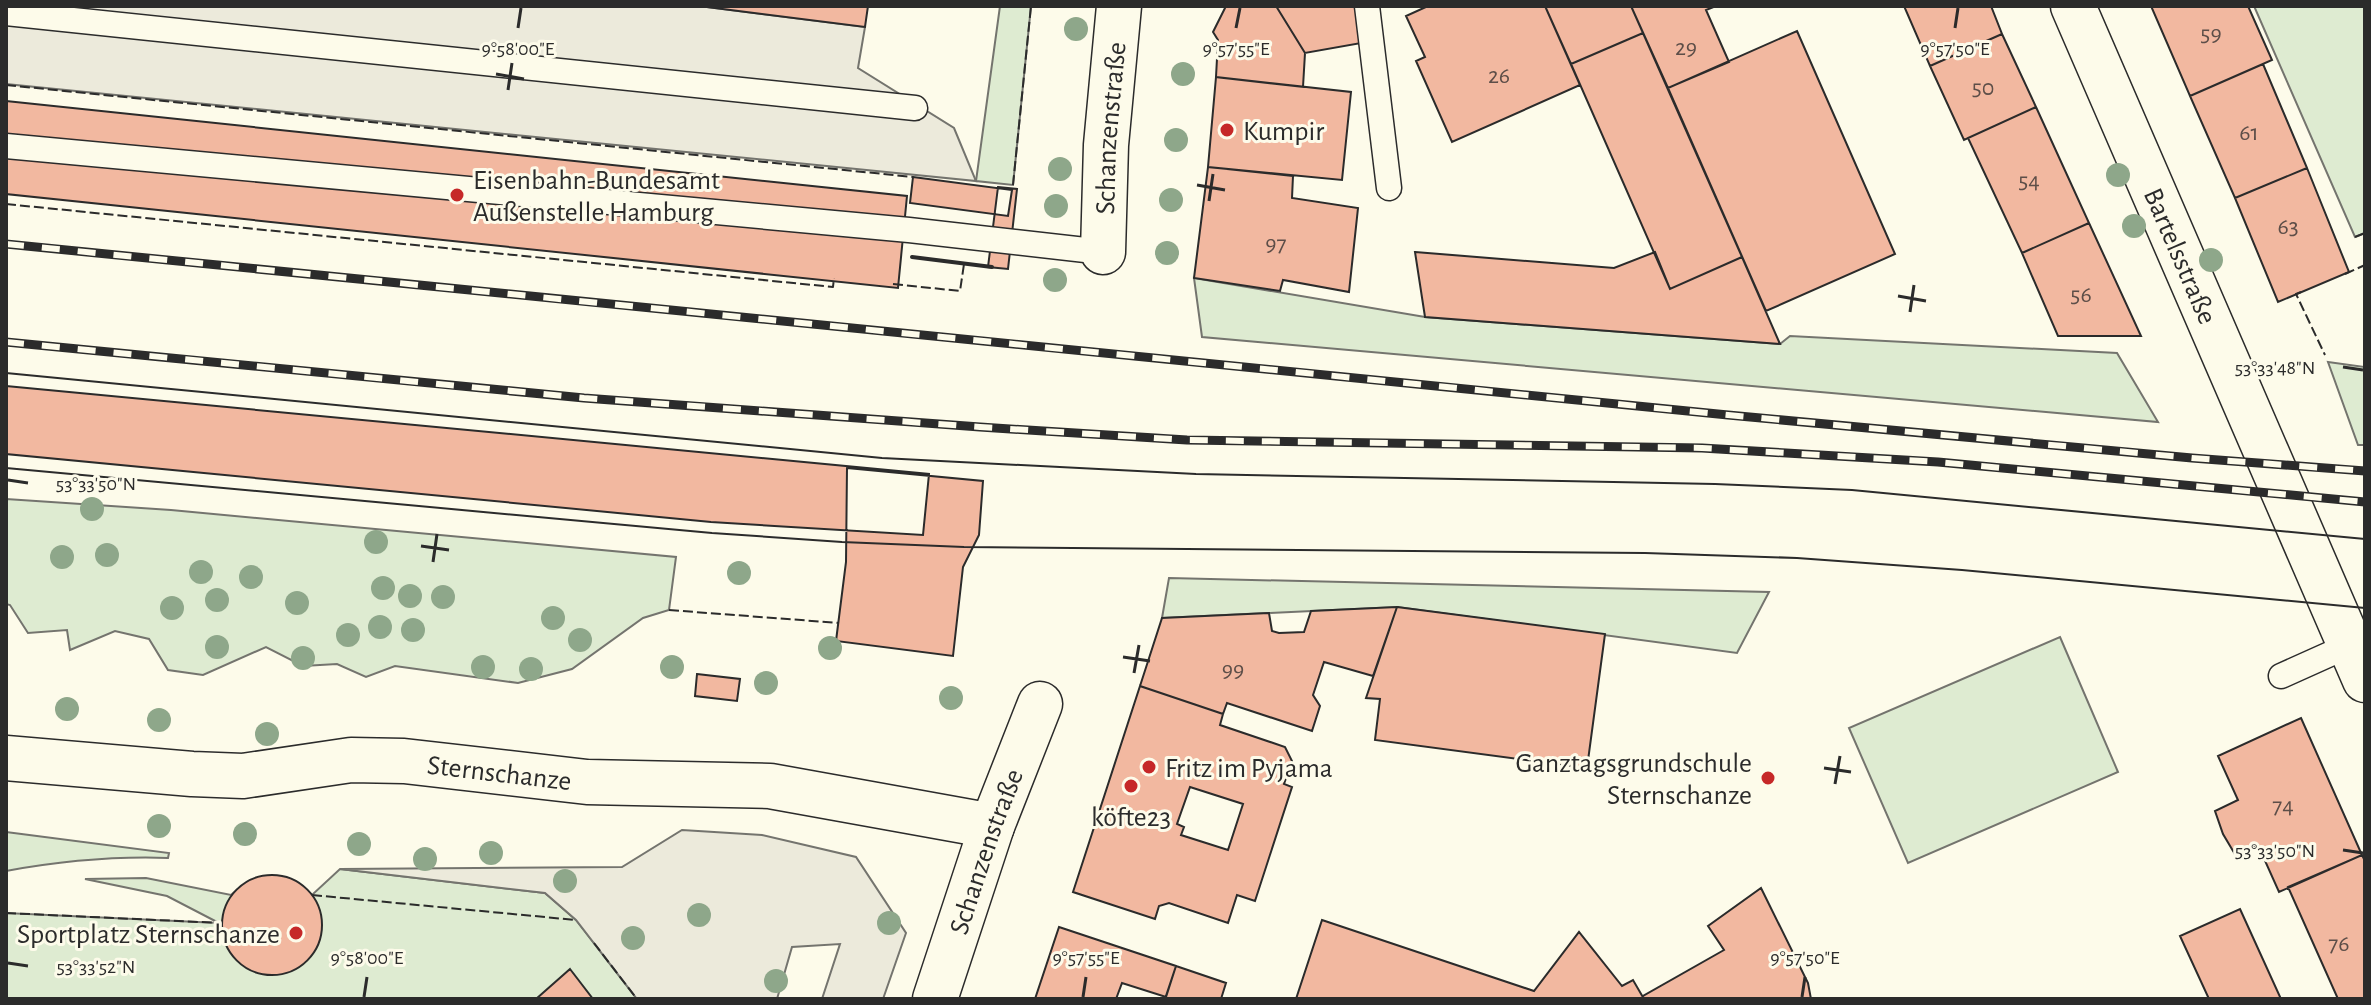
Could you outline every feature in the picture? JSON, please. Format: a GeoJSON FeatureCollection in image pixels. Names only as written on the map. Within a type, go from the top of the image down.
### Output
{"type":"FeatureCollection","features":[{"type":"Feature","properties":{"kind":"street","name":"Schanzenstraße"},"geometry":{"type":"LineString","coordinates":[[1103,252],[1106,145],[1119,6]]}},
{"type":"Feature","properties":{"kind":"street","name":"Bartelsstraße"},"geometry":{"type":"LineString","coordinates":[[2073,6],[2357,663]]}},
{"type":"Feature","properties":{"kind":"street","name":"Schanzenstraße"},"geometry":{"type":"LineString","coordinates":[[935,999],[992,826],[1040,704]]}},
{"type":"Feature","properties":{"kind":"street","name":"Sternschanze"},"geometry":{"type":"LineString","coordinates":[[6,758],[243,776],[351,760],[404,761],[587,782],[770,786],[992,826]]}},
{"type":"Feature","properties":{"kind":"lane"},"geometry":{"type":"LineString","coordinates":[[1367,6],[1389,188]]}},
{"type":"Feature","properties":{"kind":"lane"},"geometry":{"type":"LineString","coordinates":[[6,13],[915,108]]}},
{"type":"Feature","properties":{"kind":"lane"},"geometry":{"type":"LineString","coordinates":[[6,146],[909,230],[1103,252]]}},
{"type":"Feature","properties":{"kind":"lane"},"geometry":{"type":"LineString","coordinates":[[2281,676],[2357,663]]}},
{"type":"Feature","properties":{"kind":"green space"},"geometry":{"type":"Polygon","coordinates":[[[1000,6],[1031,6],[1013,185],[976,181],[1000,6]]]}},
{"type":"Feature","properties":{"kind":"green space"},"geometry":{"type":"Polygon","coordinates":[[[2254,6],[2365,6],[2365,233],[2355,237],[2254,6]]]}},
{"type":"Feature","properties":{"kind":"green space"},"geometry":{"type":"Polygon","coordinates":[[[1194,278],[1425,317],[1780,344],[1790,336],[2117,353],[2158,422],[1202,337],[1194,278]]]}},
{"type":"Feature","properties":{"kind":"green space"},"geometry":{"type":"Polygon","coordinates":[[[2328,362],[2365,367],[2365,445],[2358,445],[2328,362]]]}},
{"type":"Feature","properties":{"kind":"green space"},"geometry":{"type":"Polygon","coordinates":[[[6,499],[171,510],[676,557],[669,610],[643,618],[572,669],[518,683],[395,666],[366,677],[337,664],[303,666],[266,647],[203,675],[168,670],[149,639],[115,631],[70,650],[67,630],[28,633],[10,605],[6,604],[6,499]]]}},
{"type":"Feature","properties":{"kind":"green space"},"geometry":{"type":"Polygon","coordinates":[[[1169,578],[1769,592],[1737,653],[1397,607],[1162,618],[1169,578]]]}},
{"type":"Feature","properties":{"kind":"green space"},"geometry":{"type":"Polygon","coordinates":[[[2060,637],[2118,772],[1908,863],[1849,728],[2060,637]]]}},
{"type":"Feature","properties":{"kind":"green space"},"geometry":{"type":"Polygon","coordinates":[[[6,832],[169,853],[168,858],[87,860],[6,871],[6,832]]]}},
{"type":"Feature","properties":{"kind":"green space","name":"Sportplatz Sternschanze"},"geometry":{"type":"Polygon","coordinates":[[[340,869],[545,893],[576,920],[637,999],[6,999],[6,913],[219,923],[167,896],[85,879],[146,878],[231,895],[251,881],[272,877],[292,881],[312,895],[340,869]]]}},
{"type":"Feature","properties":{"kind":"shaded area"},"geometry":{"type":"Polygon","coordinates":[[[6,6],[699,6],[865,27],[858,68],[954,128],[976,181],[6,84],[6,6]]]}},
{"type":"Feature","properties":{"kind":"shaded area"},"geometry":{"type":"Polygon","coordinates":[[[682,830],[762,835],[856,857],[906,933],[883,999],[822,999],[840,944],[792,947],[777,999],[637,999],[576,920],[545,893],[340,869],[622,867],[682,830]]]}},
{"type":"Feature","properties":{"kind":"building"},"geometry":{"type":"Polygon","coordinates":[[[699,6],[868,6],[865,27],[699,6]]]}},
{"type":"Feature","properties":{"kind":"building"},"geometry":{"type":"Polygon","coordinates":[[[1226,6],[1276,6],[1305,53],[1303,87],[1216,77],[1218,40],[1213,32],[1226,6]]]}},
{"type":"Feature","properties":{"kind":"building"},"geometry":{"type":"Polygon","coordinates":[[[1276,6],[1361,6],[1367,42],[1305,53],[1276,6]]]}},
{"type":"Feature","properties":{"kind":"building"},"geometry":{"type":"Polygon","coordinates":[[[1428,6],[1545,6],[1580,85],[1452,142],[1416,61],[1425,57],[1406,16],[1428,6]]]}},
{"type":"Feature","properties":{"kind":"building"},"geometry":{"type":"Polygon","coordinates":[[[1545,6],[1631,6],[1643,33],[1571,64],[1545,6]]]}},
{"type":"Feature","properties":{"kind":"building"},"geometry":{"type":"Polygon","coordinates":[[[1631,6],[1716,6],[1706,10],[1729,62],[1668,88],[1631,6]]]}},
{"type":"Feature","properties":{"kind":"building"},"geometry":{"type":"Polygon","coordinates":[[[1904,6],[1991,6],[2002,34],[1930,66],[1904,6]]]}},
{"type":"Feature","properties":{"kind":"building"},"geometry":{"type":"Polygon","coordinates":[[[2151,6],[2248,6],[2272,60],[2190,96],[2151,6]]]}},
{"type":"Feature","properties":{"kind":"building"},"geometry":{"type":"Polygon","coordinates":[[[1797,31],[1895,254],[1766,311],[1668,88],[1797,31]]]}},
{"type":"Feature","properties":{"kind":"building"},"geometry":{"type":"Polygon","coordinates":[[[1643,33],[1742,257],[1670,289],[1571,64],[1643,33]]]}},
{"type":"Feature","properties":{"kind":"building"},"geometry":{"type":"Polygon","coordinates":[[[2002,34],[2036,107],[1964,140],[1930,66],[2002,34]]]}},
{"type":"Feature","properties":{"kind":"building"},"geometry":{"type":"Polygon","coordinates":[[[2263,64],[2307,168],[2235,198],[2190,96],[2263,64]]]}},
{"type":"Feature","properties":{"kind":"building"},"geometry":{"type":"Polygon","coordinates":[[[1216,77],[1351,92],[1342,180],[1208,167],[1216,77]]]}},
{"type":"Feature","properties":{"kind":"building","name":"Eisenbahn-Bundesamt Außenstelle Hamburg"},"geometry":{"type":"Polygon","coordinates":[[[6,101],[907,196],[898,288],[6,194],[6,101]]]}},
{"type":"Feature","properties":{"kind":"building"},"geometry":{"type":"Polygon","coordinates":[[[2036,107],[2089,223],[2022,253],[1968,138],[2036,107]]]}},
{"type":"Feature","properties":{"kind":"building"},"geometry":{"type":"Polygon","coordinates":[[[1208,167],[1293,176],[1292,198],[1358,208],[1349,292],[1283,280],[1280,291],[1194,278],[1208,167]]]}},
{"type":"Feature","properties":{"kind":"building"},"geometry":{"type":"Polygon","coordinates":[[[2307,168],[2349,272],[2278,302],[2235,198],[2307,168]]]}},
{"type":"Feature","properties":{"kind":"building"},"geometry":{"type":"Polygon","coordinates":[[[913,177],[1012,190],[1008,216],[910,203],[913,177]]]}},
{"type":"Feature","properties":{"kind":"building"},"geometry":{"type":"Polygon","coordinates":[[[998,187],[1017,189],[1008,269],[988,267],[998,187]]]}},
{"type":"Feature","properties":{"kind":"building"},"geometry":{"type":"Polygon","coordinates":[[[2089,223],[2141,336],[2058,336],[2022,253],[2089,223]]]}},
{"type":"Feature","properties":{"kind":"building"},"geometry":{"type":"Polygon","coordinates":[[[1415,252],[1614,268],[1655,252],[1670,289],[1742,257],[1780,344],[1425,317],[1415,252]]]}},
{"type":"Feature","properties":{"kind":"building"},"geometry":{"type":"Polygon","coordinates":[[[6,386],[929,474],[923,535],[711,522],[6,454],[6,386]]]}},
{"type":"Feature","properties":{"kind":"building"},"geometry":{"type":"Polygon","coordinates":[[[847,468],[983,481],[979,535],[963,567],[953,656],[836,641],[846,562],[847,468]]]}},
{"type":"Feature","properties":{"kind":"building"},"geometry":{"type":"Polygon","coordinates":[[[1397,607],[1605,634],[1587,768],[1375,740],[1380,699],[1366,698],[1397,607]]]}},
{"type":"Feature","properties":{"kind":"building"},"geometry":{"type":"Polygon","coordinates":[[[1397,607],[1373,676],[1324,662],[1313,695],[1320,706],[1312,731],[1227,703],[1223,714],[1140,686],[1162,618],[1269,613],[1272,631],[1304,632],[1311,611],[1397,607]]]}},
{"type":"Feature","properties":{"kind":"building"},"geometry":{"type":"Polygon","coordinates":[[[697,674],[740,679],[737,701],[695,696],[697,674]]]}},
{"type":"Feature","properties":{"kind":"building"},"geometry":{"type":"Polygon","coordinates":[[[1140,686],[1223,714],[1220,725],[1285,747],[1292,761],[1284,784],[1292,787],[1255,901],[1237,895],[1228,923],[1169,903],[1159,906],[1155,919],[1073,892],[1140,686]],[[1190,787],[1177,824],[1184,827],[1181,835],[1228,850],[1243,804],[1190,787]]]}},
{"type":"Feature","properties":{"kind":"building"},"geometry":{"type":"Polygon","coordinates":[[[2301,718],[2362,855],[2279,892],[2258,845],[2236,856],[2223,834],[2215,811],[2238,800],[2218,756],[2301,718]]]}},
{"type":"Feature","properties":{"kind":"building"},"geometry":{"type":"Polygon","coordinates":[[[2362,855],[2365,861],[2365,999],[2338,999],[2288,887],[2362,855]]]}},
{"type":"Feature","properties":{"kind":"building"},"geometry":{"type":"Polygon","coordinates":[[[272,875],[291,879],[308,889],[318,906],[322,925],[318,944],[308,961],[291,971],[272,975],[253,971],[236,961],[226,944],[222,925],[226,906],[236,889],[253,879],[272,875]]]}},
{"type":"Feature","properties":{"kind":"building"},"geometry":{"type":"Polygon","coordinates":[[[1761,888],[1808,983],[1811,999],[1644,999],[1643,996],[1724,950],[1708,926],[1761,888]]]}},
{"type":"Feature","properties":{"kind":"building"},"geometry":{"type":"Polygon","coordinates":[[[2240,909],[2281,999],[2209,999],[2180,936],[2240,909]]]}},
{"type":"Feature","properties":{"kind":"building"},"geometry":{"type":"Polygon","coordinates":[[[1322,920],[1534,991],[1579,932],[1622,986],[1633,980],[1644,999],[1296,999],[1322,920]]]}},
{"type":"Feature","properties":{"kind":"building"},"geometry":{"type":"Polygon","coordinates":[[[1059,927],[1176,966],[1166,997],[1122,983],[1116,999],[1035,999],[1059,927]]]}},
{"type":"Feature","properties":{"kind":"building"},"geometry":{"type":"Polygon","coordinates":[[[1176,966],[1226,983],[1221,999],[1165,999],[1176,966]]]}},
{"type":"Feature","properties":{"kind":"building"},"geometry":{"type":"Polygon","coordinates":[[[570,969],[593,999],[536,999],[570,969]]]}},
{"type":"Feature","properties":{"kind":"tram line"},"geometry":{"type":"LineString","coordinates":[[6,373],[882,458],[1196,474],[1715,484],[1852,490],[2365,539]]}},
{"type":"Feature","properties":{"kind":"tram line"},"geometry":{"type":"LineString","coordinates":[[6,468],[712,533],[842,542],[964,547],[1645,553],[1797,558],[1962,570],[2365,608]]}},
{"type":"Feature","properties":{"kind":"railway"},"geometry":{"type":"LineString","coordinates":[[6,244],[1728,415],[2365,471]]}},
{"type":"Feature","properties":{"kind":"railway"},"geometry":{"type":"LineString","coordinates":[[6,342],[584,398],[980,427],[1187,440],[1702,448],[1938,462],[2365,502]]}},
{"type":"Feature","properties":{"kind":"fence"},"geometry":{"type":"LineString","coordinates":[[1013,185],[1031,6]]}},
{"type":"Feature","properties":{"kind":"fence"},"geometry":{"type":"LineString","coordinates":[[6,85],[913,177]]}},
{"type":"Feature","properties":{"kind":"fence"},"geometry":{"type":"LineString","coordinates":[[6,204],[833,287],[834,278]]}},
{"type":"Feature","properties":{"kind":"fence"},"geometry":{"type":"LineString","coordinates":[[2355,237],[2365,233]]}},
{"type":"Feature","properties":{"kind":"fence"},"geometry":{"type":"LineString","coordinates":[[893,284],[960,291],[964,264]]}},
{"type":"Feature","properties":{"kind":"fence"},"geometry":{"type":"LineString","coordinates":[[2345,274],[2365,265]]}},
{"type":"Feature","properties":{"kind":"fence"},"geometry":{"type":"LineString","coordinates":[[2301,292],[2296,294],[2325,355]]}},
{"type":"Feature","properties":{"kind":"fence"},"geometry":{"type":"LineString","coordinates":[[669,610],[839,623]]}},
{"type":"Feature","properties":{"kind":"fence"},"geometry":{"type":"LineString","coordinates":[[312,895],[576,920]]}},
{"type":"Feature","properties":{"kind":"fence"},"geometry":{"type":"LineString","coordinates":[[6,913],[221,923]]}},
{"type":"Feature","properties":{"kind":"fence"},"geometry":{"type":"LineString","coordinates":[[594,943],[637,999]]}},
{"type":"Feature","properties":{"kind":"wall"},"geometry":{"type":"LineString","coordinates":[[912,257],[992,267]]}},
{"type":"Feature","properties":{"kind":"place","name":"Kumpir"},"geometry":{"type":"Point","coordinates":[1227,130]}},
{"type":"Feature","properties":{"kind":"place","name":"Eisenbahn-Bundesamt Außenstelle Hamburg"},"geometry":{"type":"Point","coordinates":[457,195]}},
{"type":"Feature","properties":{"kind":"place","name":"Fritz im Pyjama"},"geometry":{"type":"Point","coordinates":[1149,767]}},
{"type":"Feature","properties":{"kind":"place","name":"Ganztagsgrundschule Sternschanze"},"geometry":{"type":"Point","coordinates":[1768,778]}},
{"type":"Feature","properties":{"kind":"place","name":"köfte23"},"geometry":{"type":"Point","coordinates":[1131,786]}},
{"type":"Feature","properties":{"kind":"place","name":"Sportplatz Sternschanze"},"geometry":{"type":"Point","coordinates":[296,933]}}]}
